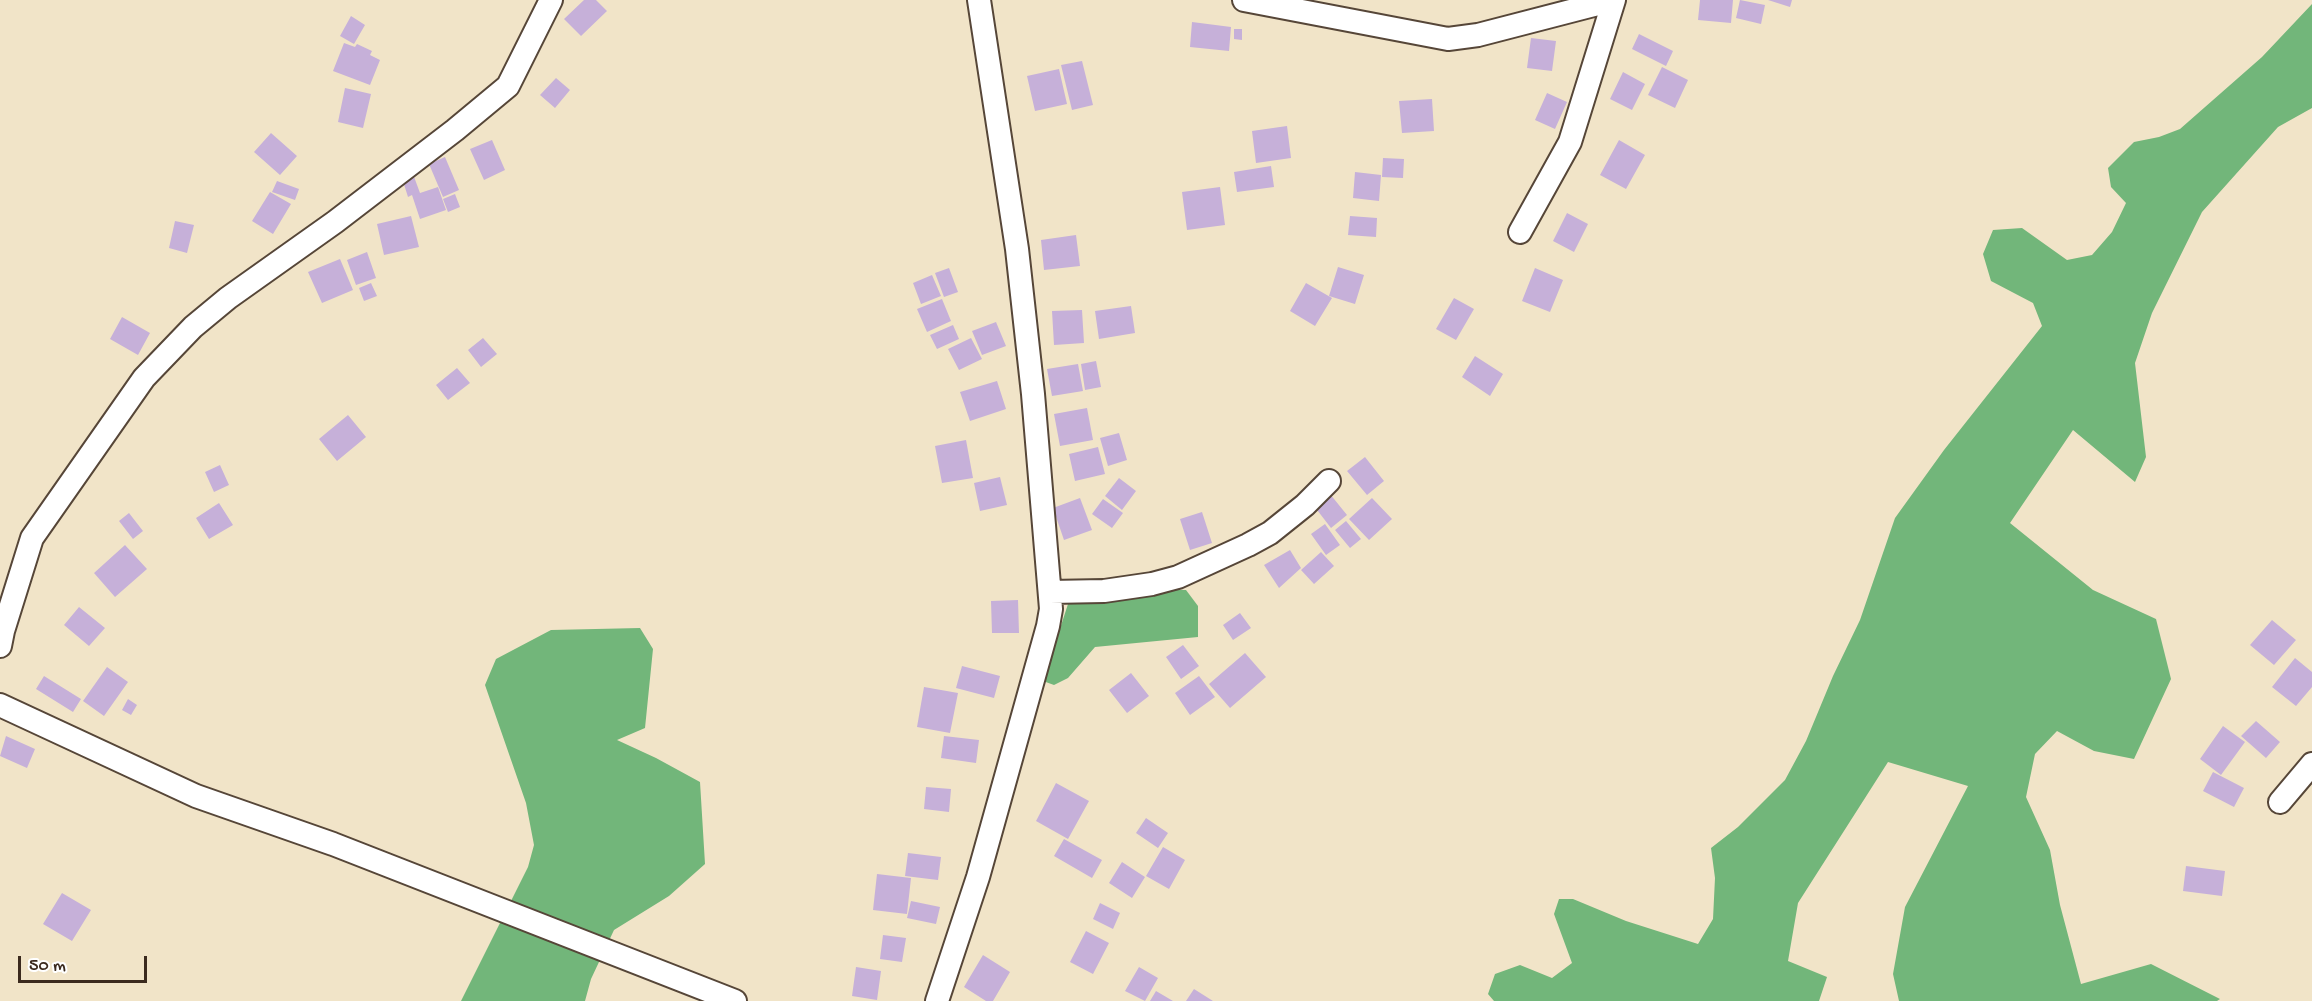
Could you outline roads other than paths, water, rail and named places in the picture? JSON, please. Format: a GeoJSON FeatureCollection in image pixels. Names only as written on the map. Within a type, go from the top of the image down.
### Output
{"type":"FeatureCollection","features":[{"type":"Feature","properties":{"kind":"street"},"geometry":{"type":"LineString","coordinates":[[1,636],[32,538],[144,378],[193,327],[228,298],[334,222],[455,130],[508,86],[551,0]]}},
{"type":"Feature","properties":{"kind":"street"},"geometry":{"type":"LineString","coordinates":[[937,1001],[978,877],[1021,725],[1048,626],[1050,592],[1034,405],[1018,260],[979,0]]}},
{"type":"Feature","properties":{"kind":"street"},"geometry":{"type":"LineString","coordinates":[[1244,0],[1448,39],[1478,35],[1614,0]]}},
{"type":"Feature","properties":{"kind":"street"},"geometry":{"type":"LineString","coordinates":[[1520,232],[1570,142],[1614,0]]}},
{"type":"Feature","properties":{"kind":"street"},"geometry":{"type":"LineString","coordinates":[[1050,592],[1104,591],[1152,584],[1178,577],[1270,533],[1305,505],[1329,481]]}},
{"type":"Feature","properties":{"kind":"street"},"geometry":{"type":"LineString","coordinates":[[0,705],[196,796],[333,844],[735,1001]]}},
{"type":"Feature","properties":{"kind":"street"},"geometry":{"type":"LineString","coordinates":[[2280,802],[2312,764]]}}]}
